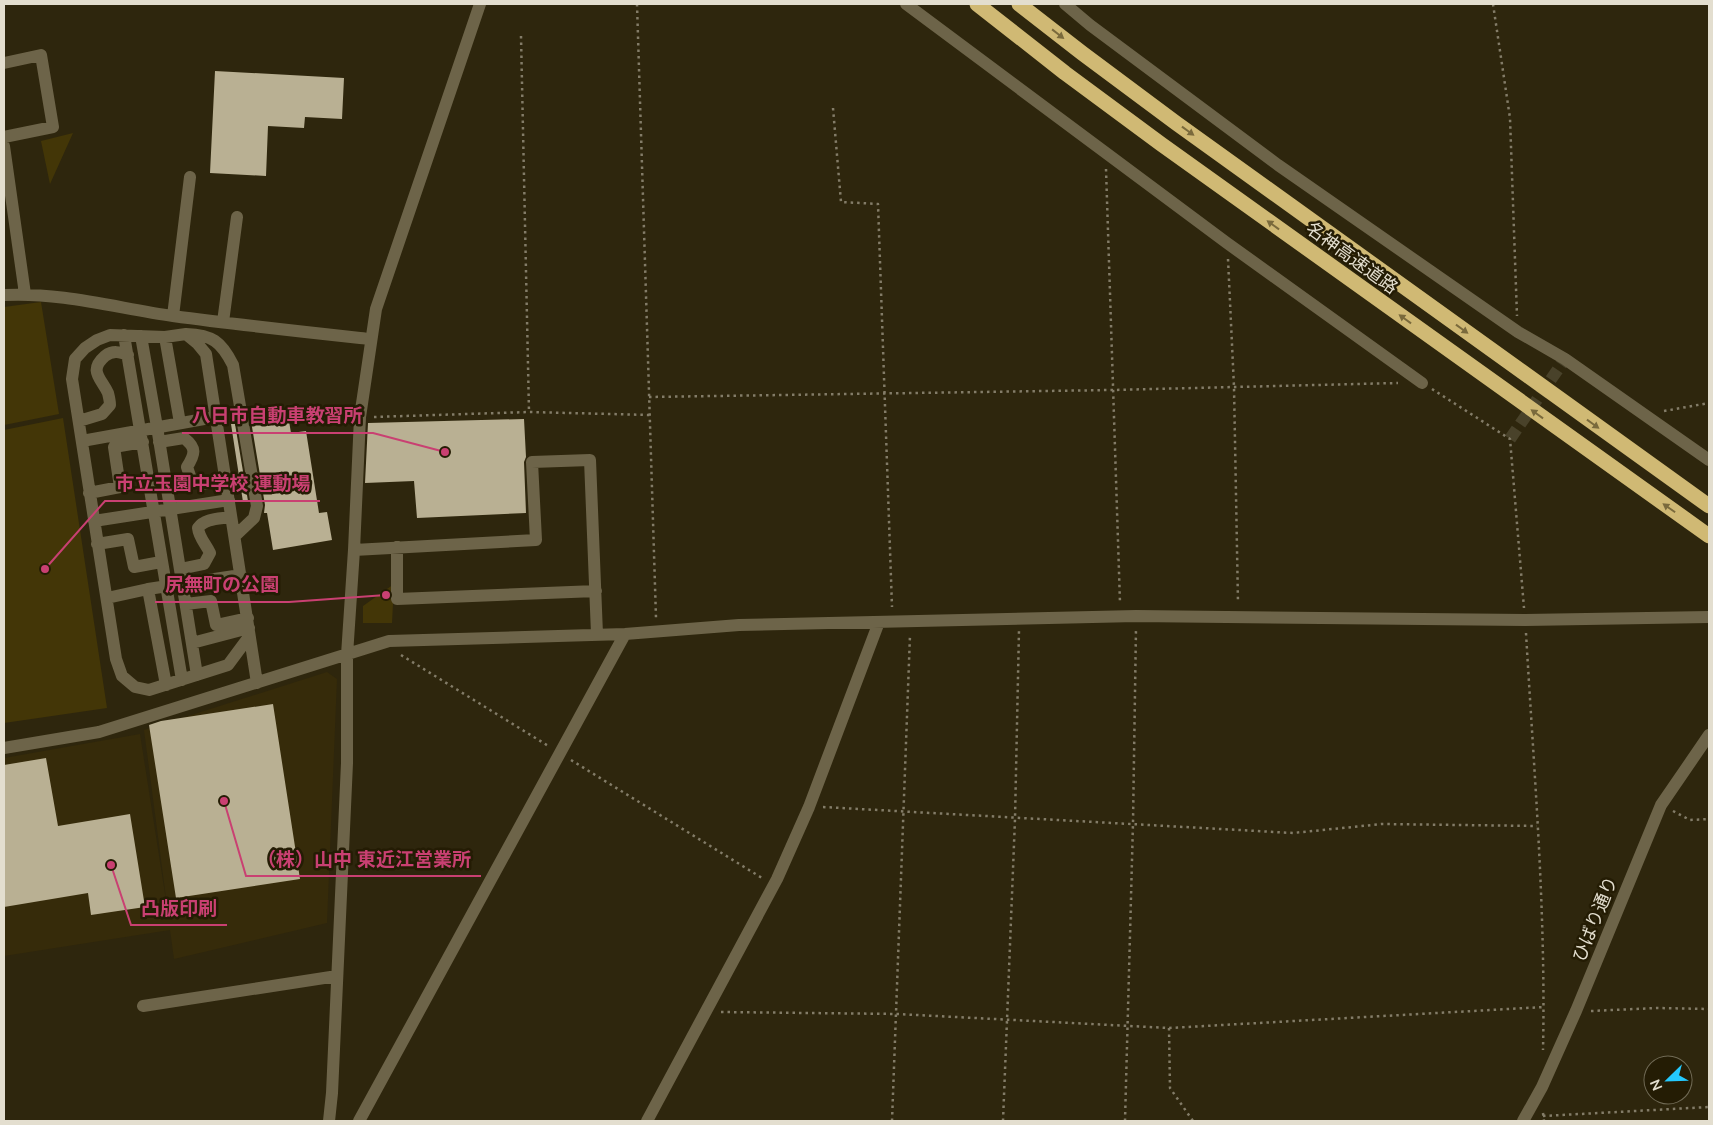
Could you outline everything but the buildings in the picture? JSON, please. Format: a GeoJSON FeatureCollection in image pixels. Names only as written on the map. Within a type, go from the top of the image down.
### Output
{"type":"FeatureCollection","features":[{"type":"Feature","properties":{"kind":"highway"},"geometry":{"type":"LineString","coordinates":[[973,4],[1065,73]]}},
{"type":"Feature","properties":{"kind":"highway","name":"名神高速道路"},"geometry":{"type":"LineString","coordinates":[[977,4],[1065,73],[1263,217],[1709,536]]}},
{"type":"Feature","properties":{"kind":"highway","name":"名神高速道路"},"geometry":{"type":"LineString","coordinates":[[1019,4],[1176,123],[1709,506]]}},
{"type":"Feature","properties":{"kind":"street"},"geometry":{"type":"LineString","coordinates":[[331,1120],[347,763],[347,655],[360,417],[370,339],[376,309],[480,4]]}},
{"type":"Feature","properties":{"kind":"street"},"geometry":{"type":"LineString","coordinates":[[906,4],[1227,243],[1422,383]]}},
{"type":"Feature","properties":{"kind":"street"},"geometry":{"type":"LineString","coordinates":[[1065,4],[1090,25],[1278,165],[1518,332],[1564,358],[1709,460]]}},
{"type":"Feature","properties":{"kind":"street"},"geometry":{"type":"LineString","coordinates":[[4,63],[40,55],[53,127],[4,137]]}},
{"type":"Feature","properties":{"kind":"street"},"geometry":{"type":"LineString","coordinates":[[4,146],[25,294]]}},
{"type":"Feature","properties":{"kind":"street"},"geometry":{"type":"LineString","coordinates":[[173,316],[190,178]]}},
{"type":"Feature","properties":{"kind":"street"},"geometry":{"type":"LineString","coordinates":[[223,322],[237,217]]}},
{"type":"Feature","properties":{"kind":"street"},"geometry":{"type":"LineString","coordinates":[[4,296],[25,294],[54,296],[173,316],[370,339]]}},
{"type":"Feature","properties":{"kind":"street"},"geometry":{"type":"LineString","coordinates":[[186,334],[197,342],[206,354],[258,683]]}},
{"type":"Feature","properties":{"kind":"street"},"geometry":{"type":"LineString","coordinates":[[235,536],[254,518],[257,506],[233,365],[226,351],[215,340],[203,335],[186,334],[165,337],[110,335],[97,340],[85,348],[75,359],[72,378],[116,659],[122,676],[135,687],[149,690],[228,665],[248,638],[248,623]]}},
{"type":"Feature","properties":{"kind":"street"},"geometry":{"type":"LineString","coordinates":[[124,335],[182,680]]}},
{"type":"Feature","properties":{"kind":"street"},"geometry":{"type":"LineString","coordinates":[[141,336],[197,675]]}},
{"type":"Feature","properties":{"kind":"street"},"geometry":{"type":"LineString","coordinates":[[165,337],[180,423]]}},
{"type":"Feature","properties":{"kind":"street"},"geometry":{"type":"LineString","coordinates":[[79,421],[102,414],[110,405],[108,393],[96,374],[97,366],[109,353],[118,352],[128,355]]}},
{"type":"Feature","properties":{"kind":"street"},"geometry":{"type":"LineString","coordinates":[[89,493],[120,487],[114,447],[142,436],[157,427],[215,417]]}},
{"type":"Feature","properties":{"kind":"street"},"geometry":{"type":"LineString","coordinates":[[82,441],[142,436]]}},
{"type":"Feature","properties":{"kind":"street"},"geometry":{"type":"LineString","coordinates":[[159,442],[184,438],[192,444],[194,450],[193,457],[187,467],[191,479],[202,484],[226,480]]}},
{"type":"Feature","properties":{"kind":"street"},"geometry":{"type":"LineString","coordinates":[[354,550],[536,540],[532,462],[590,460],[597,634]]}},
{"type":"Feature","properties":{"kind":"street"},"geometry":{"type":"LineString","coordinates":[[94,522],[229,500]]}},
{"type":"Feature","properties":{"kind":"street"},"geometry":{"type":"LineString","coordinates":[[180,569],[204,564],[210,553],[205,542],[199,536],[198,528],[202,523],[231,517]]}},
{"type":"Feature","properties":{"kind":"street"},"geometry":{"type":"LineString","coordinates":[[97,544],[128,540],[134,567],[161,562]]}},
{"type":"Feature","properties":{"kind":"street"},"geometry":{"type":"LineString","coordinates":[[397,547],[397,599],[596,591]]}},
{"type":"Feature","properties":{"kind":"street"},"geometry":{"type":"LineString","coordinates":[[107,598],[148,589],[240,575]]}},
{"type":"Feature","properties":{"kind":"street"},"geometry":{"type":"LineString","coordinates":[[148,589],[166,685]]}},
{"type":"Feature","properties":{"kind":"street"},"geometry":{"type":"LineString","coordinates":[[186,604],[211,601],[216,625],[248,623]]}},
{"type":"Feature","properties":{"kind":"street"},"geometry":{"type":"LineString","coordinates":[[4,748],[99,732],[389,641],[625,634],[739,625],[1136,616],[1526,620],[1709,617]]}},
{"type":"Feature","properties":{"kind":"street"},"geometry":{"type":"LineString","coordinates":[[647,1121],[774,885],[809,806],[879,622]]}},
{"type":"Feature","properties":{"kind":"street"},"geometry":{"type":"LineString","coordinates":[[192,643],[248,623]]}},
{"type":"Feature","properties":{"kind":"street"},"geometry":{"type":"LineString","coordinates":[[359,1121],[625,634]]}},
{"type":"Feature","properties":{"kind":"street","name":"ひばり通り"},"geometry":{"type":"LineString","coordinates":[[1523,1121],[1542,1087],[1576,1011],[1661,805],[1709,736]]}},
{"type":"Feature","properties":{"kind":"street"},"geometry":{"type":"LineString","coordinates":[[143,1006],[337,976]]}},
{"type":"Feature","properties":{"kind":"path"},"geometry":{"type":"LineString","coordinates":[[637,4],[656,632]]}},
{"type":"Feature","properties":{"kind":"path"},"geometry":{"type":"LineString","coordinates":[[1494,4],[1510,118],[1518,332]]}},
{"type":"Feature","properties":{"kind":"path"},"geometry":{"type":"LineString","coordinates":[[521,36],[529,412]]}},
{"type":"Feature","properties":{"kind":"path"},"geometry":{"type":"LineString","coordinates":[[833,108],[841,202],[878,204],[892,621]]}},
{"type":"Feature","properties":{"kind":"path"},"geometry":{"type":"LineString","coordinates":[[1106,152],[1112,390],[1121,617]]}},
{"type":"Feature","properties":{"kind":"path"},"geometry":{"type":"LineString","coordinates":[[1227,243],[1234,387],[1238,617]]}},
{"type":"Feature","properties":{"kind":"path"},"geometry":{"type":"LineString","coordinates":[[650,397],[1422,383],[1510,439],[1526,620],[1537,826],[1544,1007],[1543,1052]]}},
{"type":"Feature","properties":{"kind":"path"},"geometry":{"type":"LineString","coordinates":[[1645,414],[1709,404]]}},
{"type":"Feature","properties":{"kind":"path"},"geometry":{"type":"LineString","coordinates":[[360,417],[529,412],[650,415]]}},
{"type":"Feature","properties":{"kind":"path"},"geometry":{"type":"LineString","coordinates":[[1125,1121],[1133,824],[1136,616]]}},
{"type":"Feature","properties":{"kind":"path"},"geometry":{"type":"LineString","coordinates":[[1003,1121],[1015,819],[1019,619]]}},
{"type":"Feature","properties":{"kind":"path"},"geometry":{"type":"LineString","coordinates":[[892,1121],[910,621]]}},
{"type":"Feature","properties":{"kind":"path"},"geometry":{"type":"LineString","coordinates":[[398,653],[774,885]]}},
{"type":"Feature","properties":{"kind":"path"},"geometry":{"type":"LineString","coordinates":[[1661,805],[1690,820],[1709,819]]}},
{"type":"Feature","properties":{"kind":"path"},"geometry":{"type":"LineString","coordinates":[[809,806],[1015,819],[1293,833],[1382,824],[1537,826]]}},
{"type":"Feature","properties":{"kind":"path"},"geometry":{"type":"LineString","coordinates":[[706,1012],[896,1014],[1169,1028],[1544,1007]]}},
{"type":"Feature","properties":{"kind":"path"},"geometry":{"type":"LineString","coordinates":[[1576,1011],[1657,1008],[1709,1009]]}},
{"type":"Feature","properties":{"kind":"path"},"geometry":{"type":"LineString","coordinates":[[1169,1028],[1170,1088],[1193,1121]]}},
{"type":"Feature","properties":{"kind":"path"},"geometry":{"type":"LineString","coordinates":[[1542,1087],[1544,1121]]}},
{"type":"Feature","properties":{"kind":"path"},"geometry":{"type":"LineString","coordinates":[[1543,1116],[1709,1107]]}},
{"type":"Feature","properties":{"kind":"shaded area"},"geometry":{"type":"Polygon","coordinates":[[[73,133],[50,184],[41,141],[73,133]]]}},
{"type":"Feature","properties":{"kind":"shaded area"},"geometry":{"type":"Polygon","coordinates":[[[41,302],[59,414],[4,425],[4,307],[41,302]]]}},
{"type":"Feature","properties":{"kind":"shaded area"},"geometry":{"type":"Polygon","coordinates":[[[63,418],[107,708],[4,723],[4,430],[63,418]]]}},
{"type":"Feature","properties":{"kind":"shaded area"},"geometry":{"type":"Polygon","coordinates":[[[394,584],[392,623],[363,623],[363,606],[394,584]]]}},
{"type":"Feature","properties":{"kind":"shaded area"},"geometry":{"type":"Polygon","coordinates":[[[327,672],[337,679],[327,923],[174,959],[170,930],[4,956],[4,758],[140,734],[168,913],[144,730],[327,672]]]}},
{"type":"Feature","properties":{"kind":"tunnel"},"geometry":{"type":"LineString","coordinates":[[1510,439],[1565,359]]}},
{"type":"Feature","properties":{"kind":"place","name":"八日市自動車教習所"},"geometry":{"type":"Point","coordinates":[445,452]}},
{"type":"Feature","properties":{"kind":"place","name":"市立玉園中学校 運動場"},"geometry":{"type":"Point","coordinates":[45,569]}},
{"type":"Feature","properties":{"kind":"place","name":"尻無町の公園"},"geometry":{"type":"Point","coordinates":[386,595]}},
{"type":"Feature","properties":{"kind":"place","name":"（株）山中 東近江営業所"},"geometry":{"type":"Point","coordinates":[224,801]}},
{"type":"Feature","properties":{"kind":"place","name":"凸版印刷"},"geometry":{"type":"Point","coordinates":[111,865]}}]}
